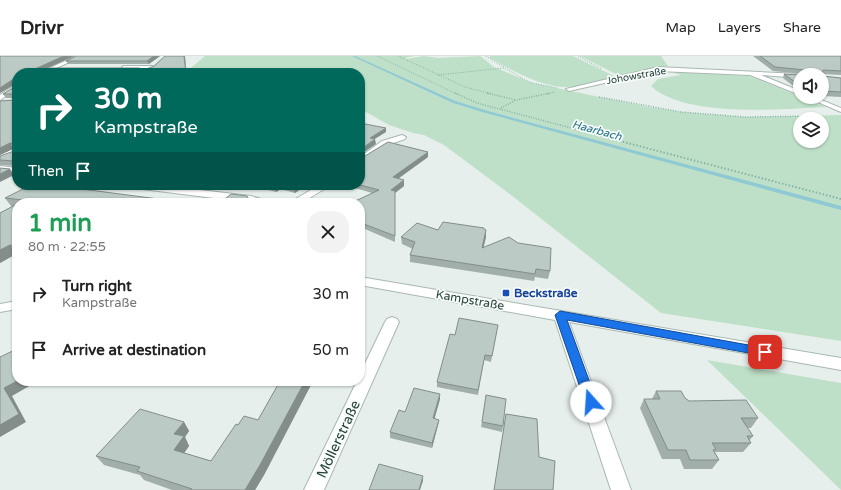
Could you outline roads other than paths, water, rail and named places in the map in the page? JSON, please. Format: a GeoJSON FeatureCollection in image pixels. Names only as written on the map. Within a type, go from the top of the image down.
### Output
{"type":"FeatureCollection","features":[{"type":"Feature","properties":{"kind":"street"},"geometry":{"type":"LineString","coordinates":[[53,68],[82,56]]}},
{"type":"Feature","properties":{"kind":"street"},"geometry":{"type":"LineString","coordinates":[[121,68],[154,66],[151,68]]}},
{"type":"Feature","properties":{"kind":"street"},"geometry":{"type":"LineString","coordinates":[[53,68],[67,68]]}},
{"type":"Feature","properties":{"kind":"street","name":"Johowstraße"},"geometry":{"type":"LineString","coordinates":[[567,89],[658,69],[793,76]]}},
{"type":"Feature","properties":{"kind":"street","name":"Johowstraße"},"geometry":{"type":"LineString","coordinates":[[751,73],[793,90]]}},
{"type":"Feature","properties":{"kind":"street"},"geometry":{"type":"LineString","coordinates":[[0,88],[12,87]]}},
{"type":"Feature","properties":{"kind":"street"},"geometry":{"type":"LineString","coordinates":[[2,100],[12,90]]}},
{"type":"Feature","properties":{"kind":"street"},"geometry":{"type":"LineString","coordinates":[[826,104],[841,110]]}},
{"type":"Feature","properties":{"kind":"street"},"geometry":{"type":"LineString","coordinates":[[365,158],[386,143],[402,137]]}},
{"type":"Feature","properties":{"kind":"street"},"geometry":{"type":"LineString","coordinates":[[0,156],[12,150]]}},
{"type":"Feature","properties":{"kind":"street"},"geometry":{"type":"LineString","coordinates":[[0,160],[12,154]]}},
{"type":"Feature","properties":{"kind":"street"},"geometry":{"type":"LineString","coordinates":[[0,169],[12,170]]}},
{"type":"Feature","properties":{"kind":"street"},"geometry":{"type":"LineString","coordinates":[[176,190],[244,198]]}},
{"type":"Feature","properties":{"kind":"street"},"geometry":{"type":"LineString","coordinates":[[303,198],[317,190]]}},
{"type":"Feature","properties":{"kind":"street","name":"Kampstraße"},"geometry":{"type":"LineString","coordinates":[[365,282],[841,364]]}},
{"type":"Feature","properties":{"kind":"street"},"geometry":{"type":"LineString","coordinates":[[0,308],[12,306]]}},
{"type":"Feature","properties":{"kind":"street"},"geometry":{"type":"LineString","coordinates":[[560,315],[621,490]]}},
{"type":"Feature","properties":{"kind":"street","name":"Möllerstraße"},"geometry":{"type":"LineString","coordinates":[[365,380],[392,322]]}},
{"type":"Feature","properties":{"kind":"street","name":"Möllerstraße"},"geometry":{"type":"LineString","coordinates":[[314,490],[362,386]]}},
{"type":"Feature","properties":{"kind":"waterway","name":"Haarbach"},"geometry":{"type":"LineString","coordinates":[[353,56],[454,102],[841,208]]}},
{"type":"Feature","properties":{"kind":"place","name":"Beckstraße"},"geometry":{"type":"Point","coordinates":[506,293]}}]}
